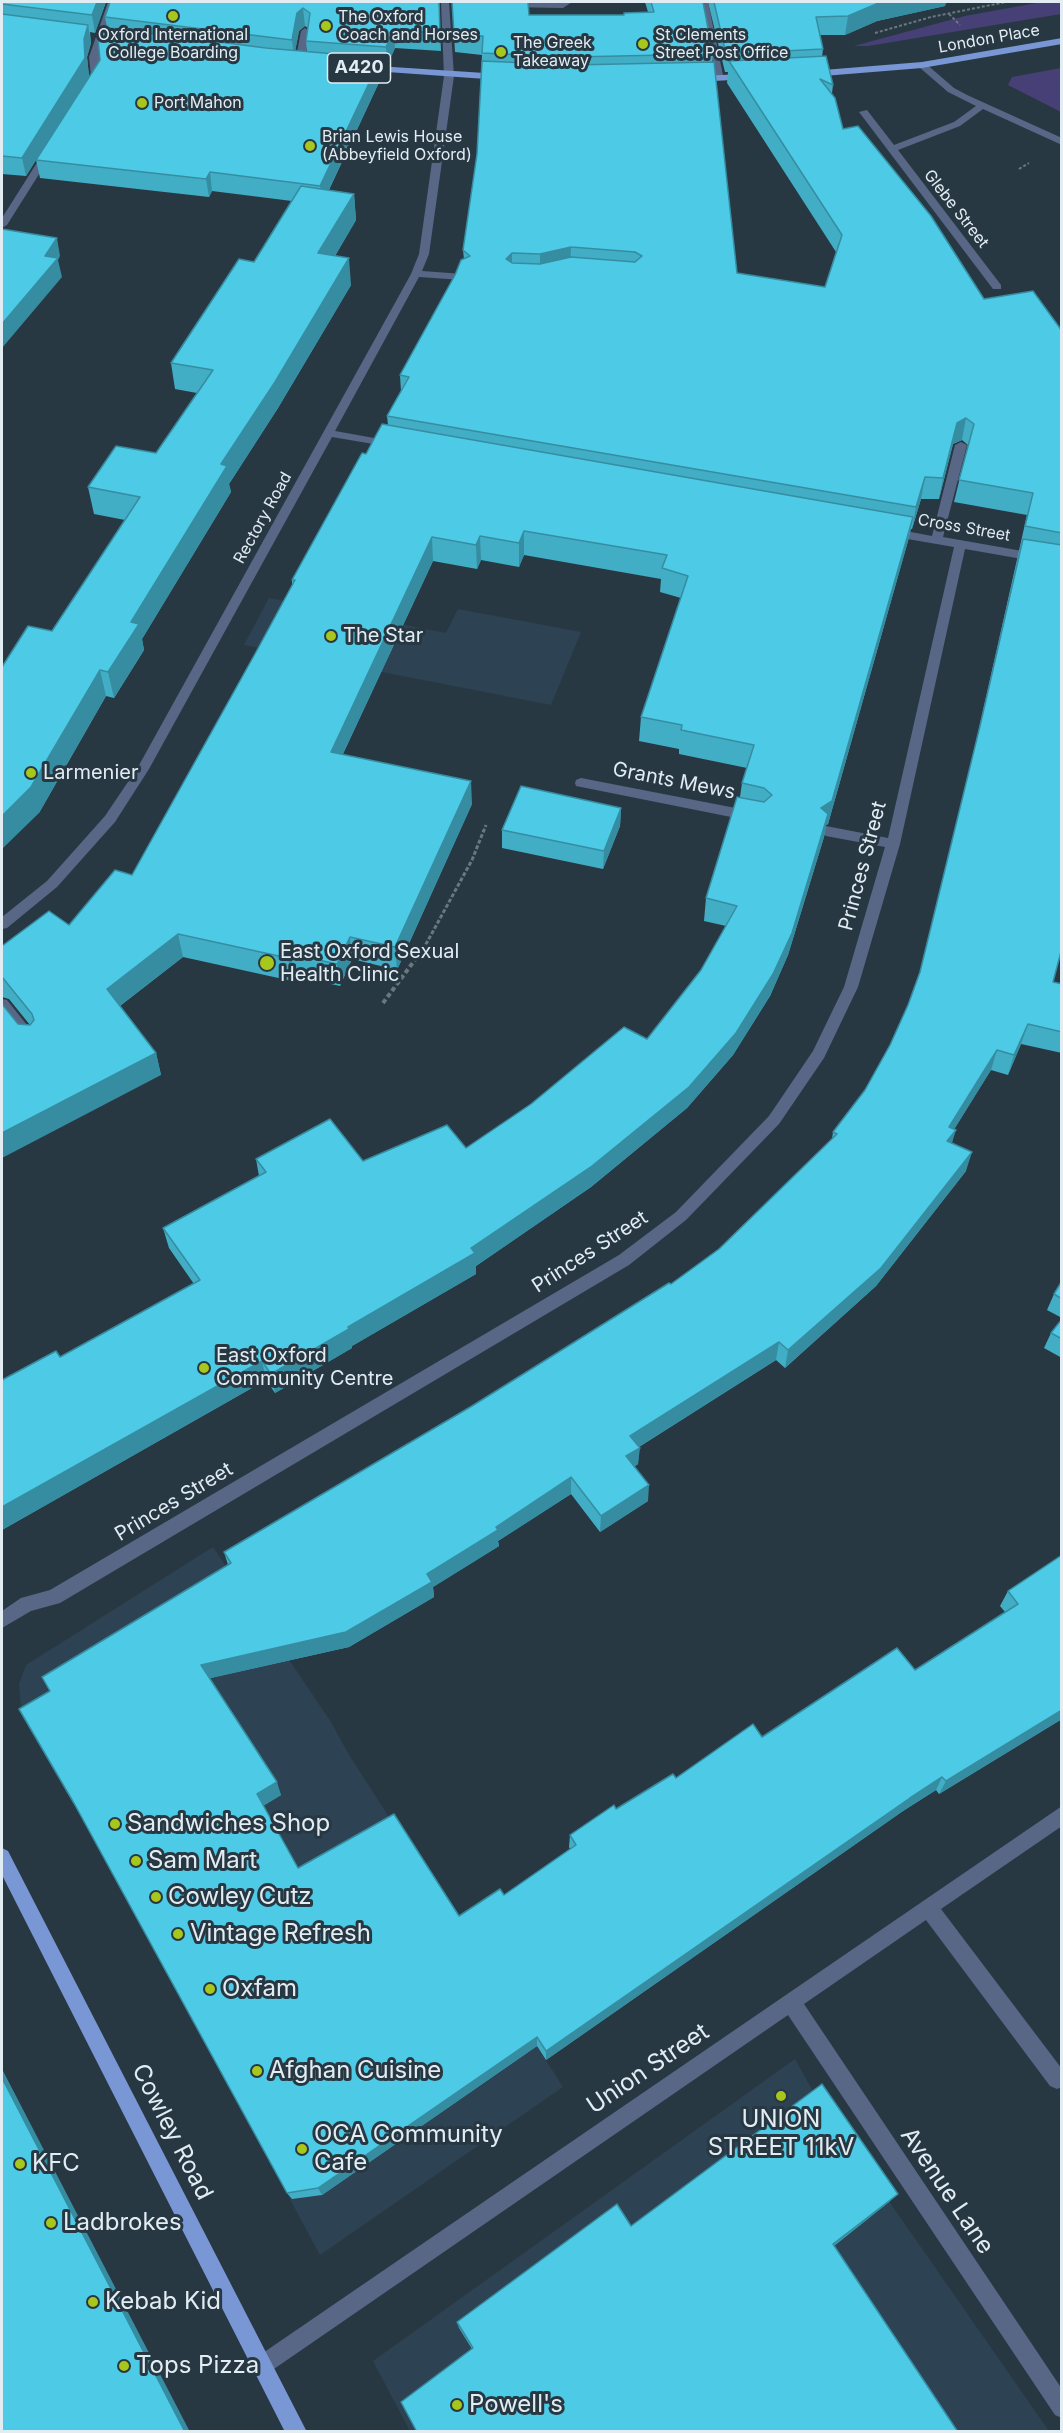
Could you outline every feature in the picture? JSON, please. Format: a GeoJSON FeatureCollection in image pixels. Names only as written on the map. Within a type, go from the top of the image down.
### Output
{"type":"FeatureCollection","features":[{"type":"Feature","properties":{"kind":"main road"},"geometry":{"type":"LineString","coordinates":[[94,40],[110,42]]}},
{"type":"Feature","properties":{"kind":"main road","name":"London Place"},"geometry":{"type":"LineString","coordinates":[[803,74],[922,65],[1062,41]]}},
{"type":"Feature","properties":{"kind":"main road","name":"A420"},"geometry":{"type":"LineString","coordinates":[[290,63],[312,64]]}},
{"type":"Feature","properties":{"kind":"main road","name":"A420"},"geometry":{"type":"LineString","coordinates":[[357,68],[449,76],[511,78]]}},
{"type":"Feature","properties":{"kind":"main road"},"geometry":{"type":"LineString","coordinates":[[690,80],[756,77]]}},
{"type":"Feature","properties":{"kind":"main road","name":"Cowley Road"},"geometry":{"type":"LineString","coordinates":[[4,1869],[264,2364],[297,2432]]}},
{"type":"Feature","properties":{"kind":"street"},"geometry":{"type":"LineString","coordinates":[[82,99],[96,78],[94,40],[112,2]]}},
{"type":"Feature","properties":{"kind":"street"},"geometry":{"type":"LineString","coordinates":[[498,5],[563,5],[568,2]]}},
{"type":"Feature","properties":{"kind":"street"},"geometry":{"type":"LineString","coordinates":[[704,2],[721,78]]}},
{"type":"Feature","properties":{"kind":"street","name":"Rectory Road"},"geometry":{"type":"LineString","coordinates":[[2,924],[52,884],[110,819],[143,769],[416,274],[424,254],[449,76],[448,4]]}},
{"type":"Feature","properties":{"kind":"street"},"geometry":{"type":"LineString","coordinates":[[300,63],[305,31]]}},
{"type":"Feature","properties":{"kind":"street"},"geometry":{"type":"LineString","coordinates":[[922,65],[951,90],[1062,142]]}},
{"type":"Feature","properties":{"kind":"street"},"geometry":{"type":"LineString","coordinates":[[891,149],[957,124],[982,106]]}},
{"type":"Feature","properties":{"kind":"street","name":"Glebe Street"},"geometry":{"type":"LineString","coordinates":[[864,112],[997,287]]}},
{"type":"Feature","properties":{"kind":"street"},"geometry":{"type":"LineString","coordinates":[[2,225],[57,139]]}},
{"type":"Feature","properties":{"kind":"street"},"geometry":{"type":"LineString","coordinates":[[416,274],[463,277]]}},
{"type":"Feature","properties":{"kind":"street"},"geometry":{"type":"LineString","coordinates":[[328,433],[408,448]]}},
{"type":"Feature","properties":{"kind":"street"},"geometry":{"type":"LineString","coordinates":[[936,540],[961,445]]}},
{"type":"Feature","properties":{"kind":"street","name":"Cross Street"},"geometry":{"type":"LineString","coordinates":[[879,531],[1062,562]]}},
{"type":"Feature","properties":{"kind":"street","name":"Princes Street"},"geometry":{"type":"LineString","coordinates":[[2,1620],[27,1604],[54,1597],[624,1260],[681,1216],[774,1120],[819,1054],[851,987],[893,844],[960,544]]}},
{"type":"Feature","properties":{"kind":"street","name":"Grants Mews"},"geometry":{"type":"LineString","coordinates":[[581,783],[760,818]]}},
{"type":"Feature","properties":{"kind":"street"},"geometry":{"type":"LineString","coordinates":[[825,831],[893,844]]}},
{"type":"Feature","properties":{"kind":"street"},"geometry":{"type":"LineString","coordinates":[[2,1004],[32,1041]]}},
{"type":"Feature","properties":{"kind":"street","name":"Union Street"},"geometry":{"type":"LineString","coordinates":[[264,2364],[1062,1815]]}},
{"type":"Feature","properties":{"kind":"street"},"geometry":{"type":"LineString","coordinates":[[928,1907],[1058,2079]]}},
{"type":"Feature","properties":{"kind":"street","name":"Avenue Lane"},"geometry":{"type":"LineString","coordinates":[[790,2002],[1062,2408]]}},
{"type":"Feature","properties":{"kind":"path","name":"London Place"},"geometry":{"type":"LineString","coordinates":[[875,33],[1006,2]]}},
{"type":"Feature","properties":{"kind":"path"},"geometry":{"type":"LineString","coordinates":[[949,14],[961,26]]}},
{"type":"Feature","properties":{"kind":"path"},"geometry":{"type":"LineString","coordinates":[[383,1003],[415,963],[472,860],[486,825]]}},
{"type":"Feature","properties":{"kind":"shaded area"},"geometry":{"type":"Polygon","coordinates":[[[1042,2],[1061,2],[1061,14],[868,46],[854,46],[965,16],[1042,2]]]}},
{"type":"Feature","properties":{"kind":"shaded area"},"geometry":{"type":"Polygon","coordinates":[[[1061,68],[1061,112],[1008,85],[1012,77],[1061,68]]]}},
{"type":"Feature","properties":{"kind":"shaded area"},"geometry":{"type":"Polygon","coordinates":[[[269,598],[446,633],[458,609],[581,632],[551,705],[244,645],[269,598]]]}},
{"type":"Feature","properties":{"kind":"shaded area"},"geometry":{"type":"Polygon","coordinates":[[[213,1547],[331,1722],[349,1755],[563,2087],[320,2255],[165,1967],[21,1709],[19,1684],[26,1665],[213,1547]]]}},
{"type":"Feature","properties":{"kind":"shaded area"},"geometry":{"type":"Polygon","coordinates":[[[795,2059],[815,2095],[1049,2431],[410,2431],[373,2361],[795,2059]]]}},
{"type":"Feature","properties":{"kind":"building"},"geometry":{"type":"Polygon","coordinates":[[[2,2],[97,2],[92,15],[2,4],[2,2]]]}},
{"type":"Feature","properties":{"kind":"building"},"geometry":{"type":"Polygon","coordinates":[[[110,2],[439,2],[440,33],[394,30],[386,47],[306,41],[310,13],[303,8],[297,13],[292,40],[105,17],[110,2]]]}},
{"type":"Feature","properties":{"kind":"building"},"geometry":{"type":"Polygon","coordinates":[[[452,2],[528,2],[529,15],[624,15],[624,13],[654,12],[651,2],[703,2],[713,54],[572,57],[482,53],[483,36],[454,34],[452,2]]]}},
{"type":"Feature","properties":{"kind":"building"},"geometry":{"type":"Polygon","coordinates":[[[714,2],[881,2],[848,16],[816,17],[823,49],[726,54],[714,2]]]}},
{"type":"Feature","properties":{"kind":"building"},"geometry":{"type":"Polygon","coordinates":[[[2,14],[88,25],[84,39],[85,58],[22,158],[2,156],[2,14]]]}},
{"type":"Feature","properties":{"kind":"building"},"geometry":{"type":"Polygon","coordinates":[[[102,27],[266,48],[381,58],[320,186],[210,172],[206,179],[36,160],[100,60],[98,39],[102,27]]]}},
{"type":"Feature","properties":{"kind":"building"},"geometry":{"type":"Polygon","coordinates":[[[826,56],[833,85],[820,79],[835,98],[843,129],[858,126],[931,216],[984,299],[1033,291],[1062,331],[1062,533],[1025,526],[1033,493],[959,480],[974,424],[966,418],[957,423],[943,478],[925,477],[916,507],[387,416],[409,377],[400,375],[461,260],[470,256],[463,250],[477,154],[482,61],[572,65],[714,62],[737,273],[825,287],[842,235],[729,61],[826,56]],[[571,247],[540,254],[512,253],[506,259],[512,263],[540,264],[571,257],[635,262],[642,256],[635,252],[571,247]]]}},
{"type":"Feature","properties":{"kind":"building"},"geometry":{"type":"Polygon","coordinates":[[[301,186],[354,194],[318,253],[349,258],[275,382],[221,464],[227,466],[131,622],[139,624],[108,672],[100,670],[31,787],[2,816],[2,667],[28,626],[52,631],[140,497],[88,487],[116,446],[156,453],[213,370],[171,363],[239,259],[254,262],[301,186]]]}},
{"type":"Feature","properties":{"kind":"building"},"geometry":{"type":"Polygon","coordinates":[[[2,229],[57,238],[45,256],[58,258],[2,324],[2,229]]]}},
{"type":"Feature","properties":{"kind":"building"},"geometry":{"type":"Polygon","coordinates":[[[382,424],[913,517],[832,801],[821,808],[828,814],[792,933],[773,974],[736,1033],[689,1087],[592,1166],[471,1248],[475,1253],[271,1374],[262,1361],[2,1507],[2,1380],[56,1351],[60,1357],[200,1280],[163,1228],[266,1172],[256,1159],[330,1119],[363,1161],[447,1125],[466,1148],[531,1104],[624,1027],[647,1039],[701,970],[737,906],[706,898],[737,797],[764,802],[772,795],[764,788],[742,783],[754,745],[681,730],[682,725],[641,717],[688,576],[662,568],[667,555],[524,531],[519,543],[480,536],[476,545],[432,537],[331,752],[471,781],[395,947],[350,937],[337,964],[291,954],[288,958],[178,934],[107,989],[156,1053],[2,1133],[2,1004],[18,1024],[30,1025],[34,1020],[32,1014],[2,977],[2,946],[49,911],[69,925],[115,870],[132,875],[256,652],[295,580],[292,580],[362,453],[366,454],[382,424]]]}},
{"type":"Feature","properties":{"kind":"building"},"geometry":{"type":"Polygon","coordinates":[[[1023,539],[1062,545],[1062,948],[1053,982],[1062,984],[1062,1032],[1028,1024],[1014,1055],[997,1050],[949,1127],[956,1130],[947,1141],[972,1152],[881,1268],[788,1350],[779,1342],[630,1436],[640,1448],[626,1456],[649,1485],[601,1516],[571,1477],[496,1527],[498,1530],[427,1574],[432,1582],[346,1632],[201,1665],[277,1782],[257,1794],[298,1868],[394,1814],[459,1916],[500,1889],[504,1895],[576,1845],[570,1835],[614,1805],[616,1809],[673,1774],[676,1778],[753,1724],[762,1737],[897,1648],[915,1670],[1018,1604],[1008,1591],[1062,1555],[1062,1710],[946,1781],[942,1777],[910,1798],[546,2051],[537,2037],[318,2188],[287,2193],[75,1805],[19,1709],[50,1691],[42,1677],[231,1563],[224,1552],[472,1406],[669,1283],[671,1284],[719,1249],[837,1134],[833,1132],[865,1090],[890,1045],[920,972],[1023,539]]]}},
{"type":"Feature","properties":{"kind":"building"},"geometry":{"type":"Polygon","coordinates":[[[521,786],[621,808],[604,851],[502,830],[521,786]]]}},
{"type":"Feature","properties":{"kind":"building"},"geometry":{"type":"Polygon","coordinates":[[[1062,1281],[1062,1299],[1054,1294],[1062,1281]]]}},
{"type":"Feature","properties":{"kind":"building"},"geometry":{"type":"Polygon","coordinates":[[[1062,1319],[1062,1339],[1051,1333],[1062,1319]]]}},
{"type":"Feature","properties":{"kind":"building"},"geometry":{"type":"Polygon","coordinates":[[[2,2078],[185,2432],[2,2432],[2,2078]]]}},
{"type":"Feature","properties":{"kind":"building"},"geometry":{"type":"Polygon","coordinates":[[[822,2084],[898,2194],[833,2244],[958,2432],[417,2432],[401,2402],[473,2348],[457,2322],[617,2204],[631,2226],[822,2084]]]}},
{"type":"Feature","properties":{"kind":"place","name":"Oxford International College Boarding"},"geometry":{"type":"Point","coordinates":[173,16]}},
{"type":"Feature","properties":{"kind":"place","name":"The Oxford Coach and Horses"},"geometry":{"type":"Point","coordinates":[326,26]}},
{"type":"Feature","properties":{"kind":"place","name":"St Clements Street Post Office"},"geometry":{"type":"Point","coordinates":[643,44]}},
{"type":"Feature","properties":{"kind":"place","name":"The Greek Takeaway"},"geometry":{"type":"Point","coordinates":[501,52]}},
{"type":"Feature","properties":{"kind":"place","name":"Port Mahon"},"geometry":{"type":"Point","coordinates":[142,103]}},
{"type":"Feature","properties":{"kind":"place","name":"Brian Lewis House (Abbeyfield Oxford)"},"geometry":{"type":"Point","coordinates":[310,146]}},
{"type":"Feature","properties":{"kind":"place","name":"The Star"},"geometry":{"type":"Point","coordinates":[331,636]}},
{"type":"Feature","properties":{"kind":"place","name":"Larmenier"},"geometry":{"type":"Point","coordinates":[31,773]}},
{"type":"Feature","properties":{"kind":"place","name":"East Oxford Sexual Health Clinic"},"geometry":{"type":"Point","coordinates":[267,963]}},
{"type":"Feature","properties":{"kind":"place","name":"East Oxford Community Centre"},"geometry":{"type":"Point","coordinates":[204,1368]}},
{"type":"Feature","properties":{"kind":"place","name":"Sandwiches Shop"},"geometry":{"type":"Point","coordinates":[115,1824]}},
{"type":"Feature","properties":{"kind":"place","name":"Sam Mart"},"geometry":{"type":"Point","coordinates":[136,1861]}},
{"type":"Feature","properties":{"kind":"place","name":"Cowley Cutz"},"geometry":{"type":"Point","coordinates":[156,1897]}},
{"type":"Feature","properties":{"kind":"place","name":"Vintage Refresh"},"geometry":{"type":"Point","coordinates":[178,1934]}},
{"type":"Feature","properties":{"kind":"place","name":"Oxfam"},"geometry":{"type":"Point","coordinates":[210,1989]}},
{"type":"Feature","properties":{"kind":"place","name":"Afghan Cuisine"},"geometry":{"type":"Point","coordinates":[257,2071]}},
{"type":"Feature","properties":{"kind":"place","name":"UNION STREET 11kV"},"geometry":{"type":"Point","coordinates":[781,2096]}},
{"type":"Feature","properties":{"kind":"place","name":"OCA Community Cafe"},"geometry":{"type":"Point","coordinates":[302,2149]}},
{"type":"Feature","properties":{"kind":"place","name":"KFC"},"geometry":{"type":"Point","coordinates":[20,2164]}},
{"type":"Feature","properties":{"kind":"place","name":"Ladbrokes"},"geometry":{"type":"Point","coordinates":[51,2223]}},
{"type":"Feature","properties":{"kind":"place","name":"Kebab Kid"},"geometry":{"type":"Point","coordinates":[93,2302]}},
{"type":"Feature","properties":{"kind":"place","name":"Tops Pizza"},"geometry":{"type":"Point","coordinates":[124,2366]}},
{"type":"Feature","properties":{"kind":"place","name":"Powell's"},"geometry":{"type":"Point","coordinates":[457,2405]}}]}
